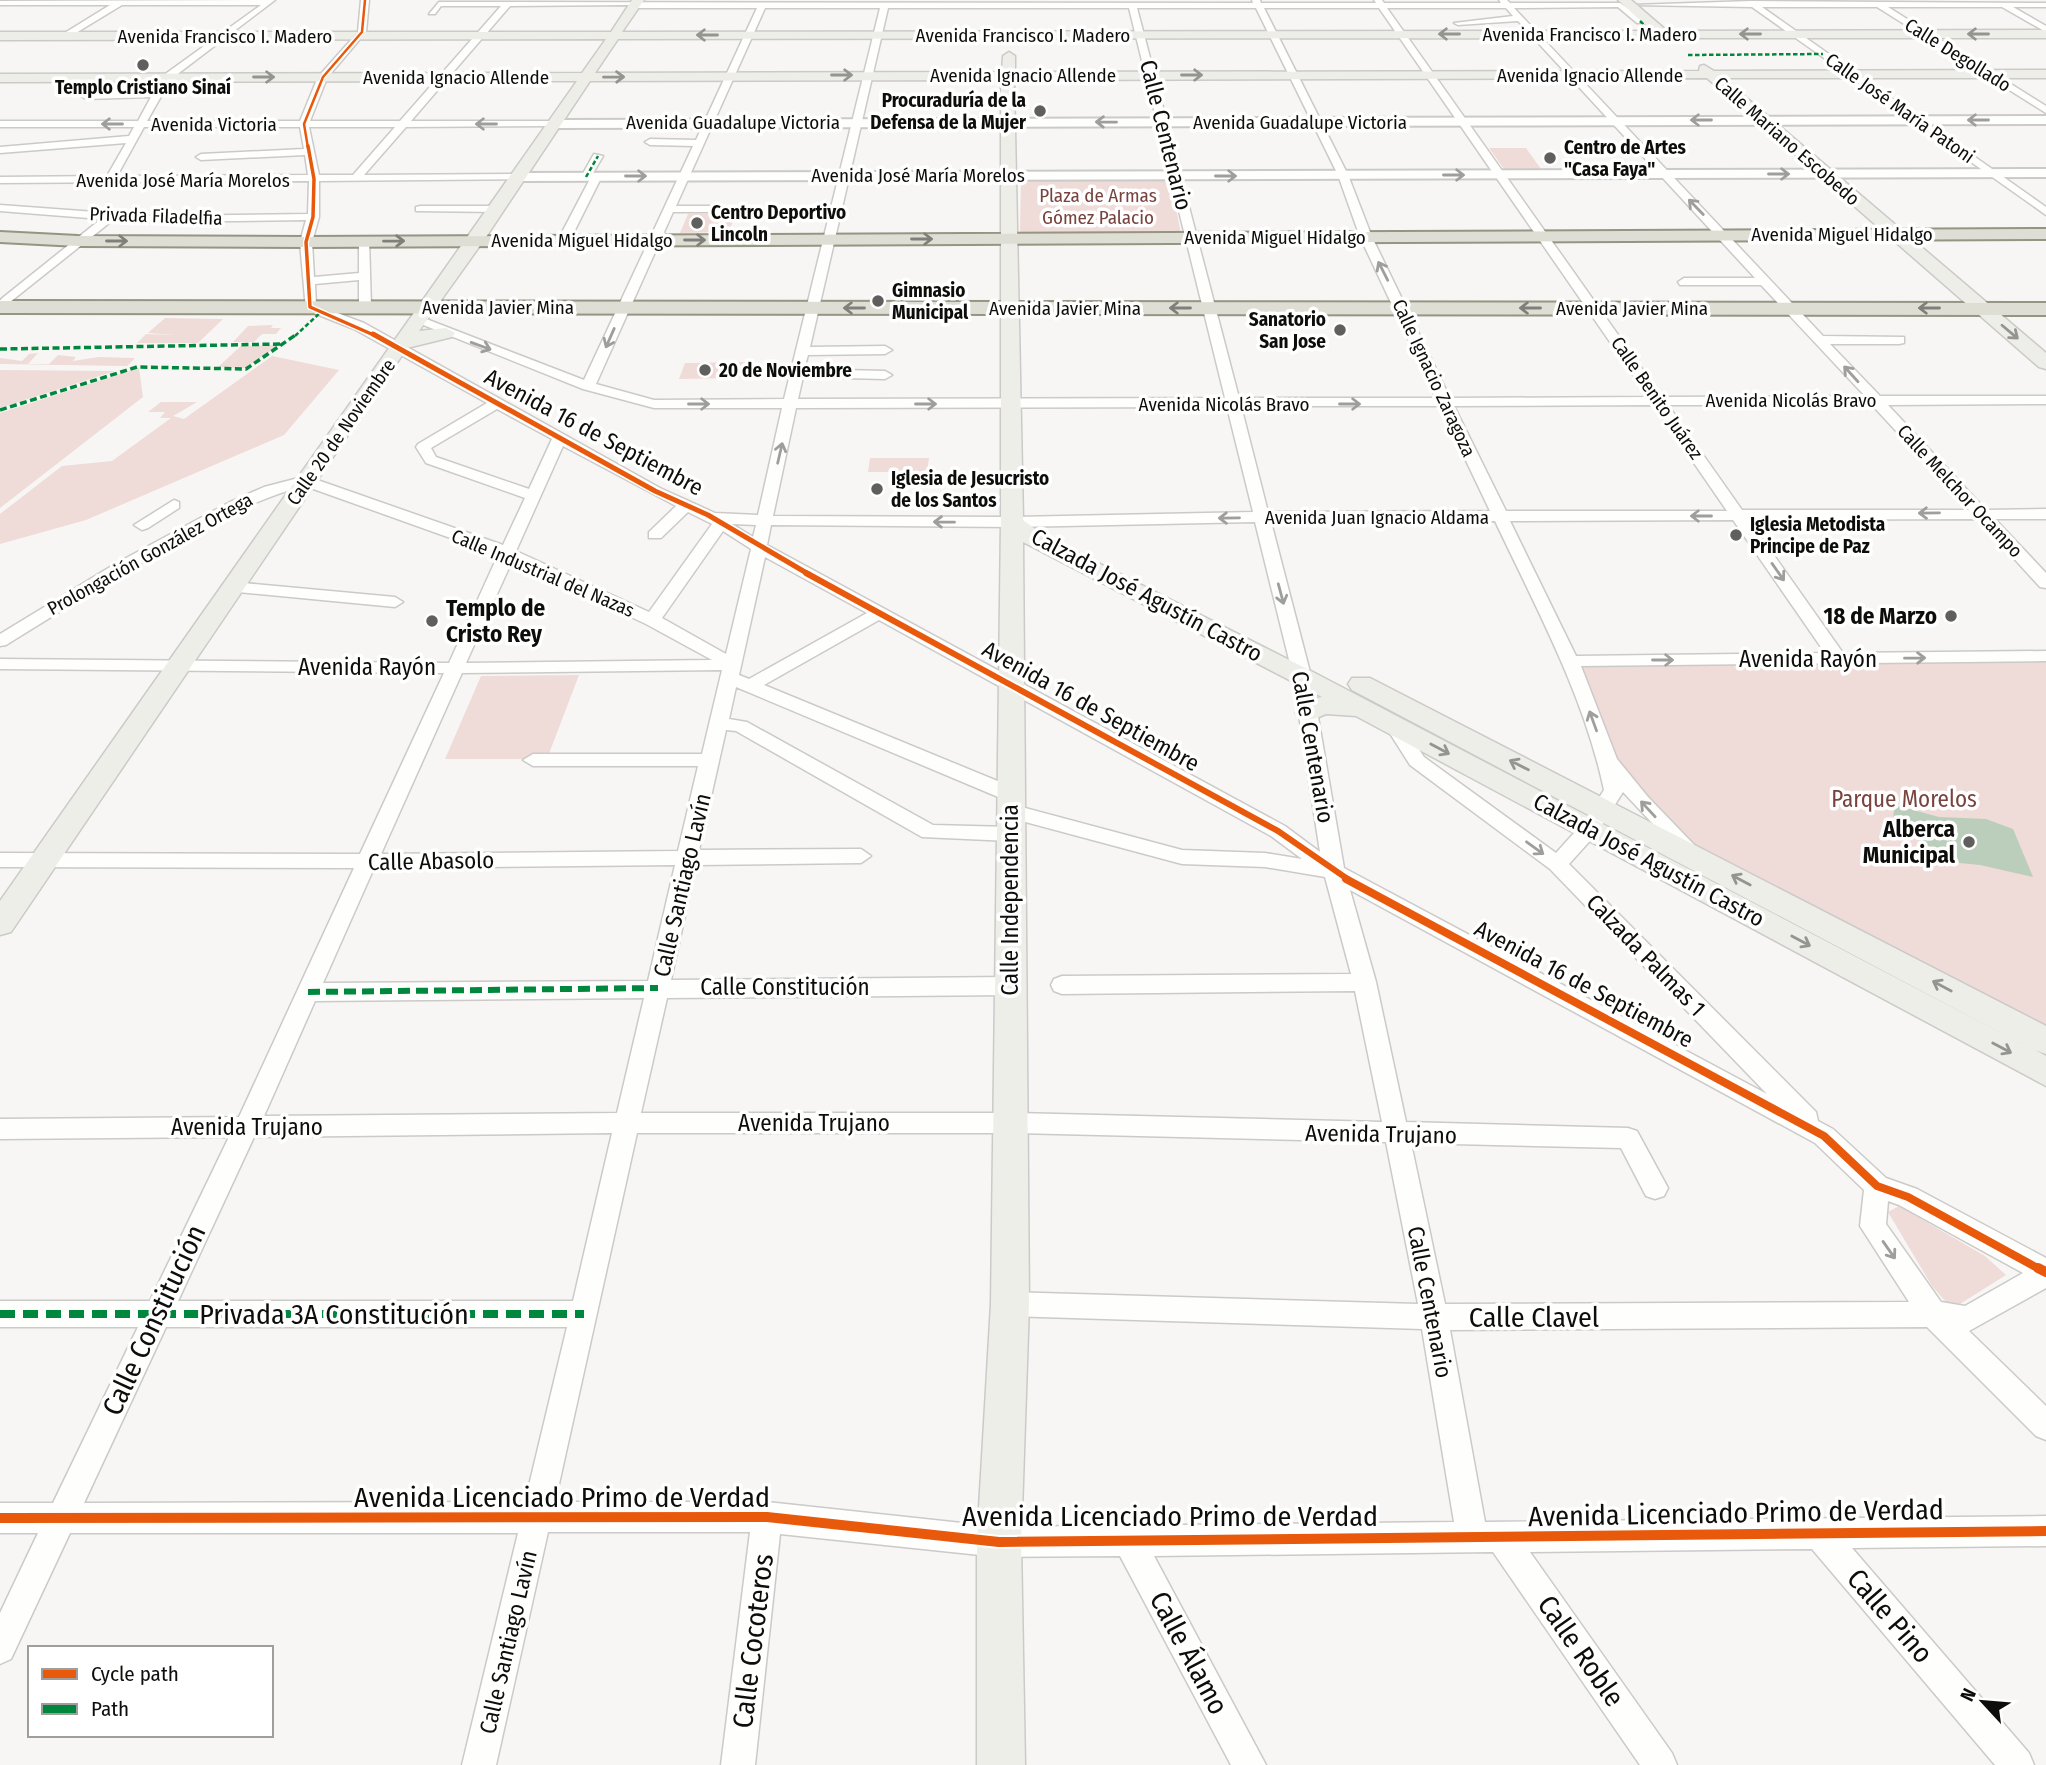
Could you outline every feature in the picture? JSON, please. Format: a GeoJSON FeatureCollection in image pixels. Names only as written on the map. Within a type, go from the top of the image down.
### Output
{"type":"FeatureCollection","features":[{"type":"Feature","properties":{"kind":"main road","name":"Calle 20 de Noviembre"},"geometry":{"type":"LineString","coordinates":[[0,924],[422,314],[498,209],[636,3]]}},
{"type":"Feature","properties":{"kind":"main road","name":"Calle Mariano Escobedo"},"geometry":{"type":"LineString","coordinates":[[1627,3],[2046,363]]}},
{"type":"Feature","properties":{"kind":"main road","name":"Avenida Francisco I. Madero"},"geometry":{"type":"LineString","coordinates":[[0,36],[1926,34],[2046,31]]}},
{"type":"Feature","properties":{"kind":"main road","name":"Calle Independencia"},"geometry":{"type":"LineString","coordinates":[[1002,1765],[999,1542],[1010,1304],[1011,1124],[1013,522],[1008,239],[1011,174],[1006,121],[1009,35]]}},
{"type":"Feature","properties":{"kind":"main road","name":"Avenida Ignacio Allende"},"geometry":{"type":"LineString","coordinates":[[0,78],[2046,75]]}},
{"type":"Feature","properties":{"kind":"main road","name":"Avenida Miguel Hidalgo"},"geometry":{"type":"LineString","coordinates":[[0,237],[78,241],[306,242],[2046,234]]}},
{"type":"Feature","properties":{"kind":"main road","name":"Avenida Javier Mina"},"geometry":{"type":"LineString","coordinates":[[0,307],[365,307],[422,314],[623,307],[2046,309]]}},
{"type":"Feature","properties":{"kind":"main road"},"geometry":{"type":"LineString","coordinates":[[400,346],[422,336],[446,333]]}},
{"type":"Feature","properties":{"kind":"main road","name":"Calzada José Agustín Castro"},"geometry":{"type":"LineString","coordinates":[[1013,522],[1035,540],[1254,641],[1596,817],[2046,1072]]}},
{"type":"Feature","properties":{"kind":"main road","name":"Calzada José Agustín Castro"},"geometry":{"type":"LineString","coordinates":[[1299,664],[1366,710],[1393,724],[1596,817],[1695,856],[2046,1041]]}},
{"type":"Feature","properties":{"kind":"main road"},"geometry":{"type":"LineString","coordinates":[[1309,713],[1327,705],[1366,710]]}},
{"type":"Feature","properties":{"kind":"street"},"geometry":{"type":"LineString","coordinates":[[310,307],[306,242],[313,217],[314,179],[304,124],[323,77],[362,32],[365,0]]}},
{"type":"Feature","properties":{"kind":"street"},"geometry":{"type":"LineString","coordinates":[[0,1],[272,1]]}},
{"type":"Feature","properties":{"kind":"street"},"geometry":{"type":"LineString","coordinates":[[66,36],[122,1]]}},
{"type":"Feature","properties":{"kind":"street"},"geometry":{"type":"LineString","coordinates":[[110,180],[167,77],[272,1]]}},
{"type":"Feature","properties":{"kind":"street"},"geometry":{"type":"LineString","coordinates":[[355,179],[509,1]]}},
{"type":"Feature","properties":{"kind":"street"},"geometry":{"type":"LineString","coordinates":[[432,12],[439,4],[509,1],[884,5],[1505,2],[1999,2],[2046,5]]}},
{"type":"Feature","properties":{"kind":"street","name":"Calle Melchor Ocampo"},"geometry":{"type":"LineString","coordinates":[[1505,2],[2045,580]]}},
{"type":"Feature","properties":{"kind":"street","name":"Calle José María Patoni"},"geometry":{"type":"LineString","coordinates":[[1750,2],[2046,212]]}},
{"type":"Feature","properties":{"kind":"street","name":"Calle Degollado"},"geometry":{"type":"LineString","coordinates":[[1874,2],[2046,110]]}},
{"type":"Feature","properties":{"kind":"street"},"geometry":{"type":"LineString","coordinates":[[1999,2],[2046,31]]}},
{"type":"Feature","properties":{"kind":"street"},"geometry":{"type":"LineString","coordinates":[[588,386],[706,122],[763,3]]}},
{"type":"Feature","properties":{"kind":"street","name":"Calle Ignacio Zaragoza"},"geometry":{"type":"LineString","coordinates":[[1258,3],[1296,75],[1343,175],[1366,237],[1570,661],[1607,758],[1614,790],[1596,817]]}},
{"type":"Feature","properties":{"kind":"street","name":"Calle Benito Juárez"},"geometry":{"type":"LineString","coordinates":[[1380,3],[1838,659]]}},
{"type":"Feature","properties":{"kind":"street"},"geometry":{"type":"LineString","coordinates":[[1627,3],[1648,16],[1666,34]]}},
{"type":"Feature","properties":{"kind":"street"},"geometry":{"type":"LineString","coordinates":[[1627,3],[1640,21]]}},
{"type":"Feature","properties":{"kind":"street","name":"Calle Santiago Lavín"},"geometry":{"type":"LineString","coordinates":[[479,1765],[629,1123],[687,858],[720,724],[738,676],[764,520],[827,240],[870,75],[884,5]]}},
{"type":"Feature","properties":{"kind":"street","name":"Calle Centenario"},"geometry":{"type":"LineString","coordinates":[[1132,5],[1299,664],[1334,872],[1365,982],[1434,1317],[1487,1537]]}},
{"type":"Feature","properties":{"kind":"street"},"geometry":{"type":"LineString","coordinates":[[107,11],[143,11]]}},
{"type":"Feature","properties":{"kind":"street"},"geometry":{"type":"LineString","coordinates":[[1648,16],[1660,16]]}},
{"type":"Feature","properties":{"kind":"street"},"geometry":{"type":"LineString","coordinates":[[1770,16],[1795,17]]}},
{"type":"Feature","properties":{"kind":"street"},"geometry":{"type":"LineString","coordinates":[[1458,23],[1520,18]]}},
{"type":"Feature","properties":{"kind":"street"},"geometry":{"type":"LineString","coordinates":[[86,96],[158,94]]}},
{"type":"Feature","properties":{"kind":"street","name":"Avenida Guadalupe Victoria"},"geometry":{"type":"LineString","coordinates":[[554,124],[856,121],[1162,123],[2046,120]]}},
{"type":"Feature","properties":{"kind":"street","name":"Avenida Victoria"},"geometry":{"type":"LineString","coordinates":[[0,124],[554,124]]}},
{"type":"Feature","properties":{"kind":"street"},"geometry":{"type":"LineString","coordinates":[[0,150],[133,139]]}},
{"type":"Feature","properties":{"kind":"street"},"geometry":{"type":"LineString","coordinates":[[650,142],[697,143]]}},
{"type":"Feature","properties":{"kind":"street"},"geometry":{"type":"LineString","coordinates":[[201,157],[309,152]]}},
{"type":"Feature","properties":{"kind":"street"},"geometry":{"type":"LineString","coordinates":[[564,240],[598,156]]}},
{"type":"Feature","properties":{"kind":"street"},"geometry":{"type":"LineString","coordinates":[[468,177],[481,162]]}},
{"type":"Feature","properties":{"kind":"street","name":"Avenida José María Morelos"},"geometry":{"type":"LineString","coordinates":[[0,180],[1011,174],[1175,176],[2046,173]]}},
{"type":"Feature","properties":{"kind":"street","name":"Privada Filadelfia"},"geometry":{"type":"LineString","coordinates":[[0,208],[202,219],[313,217]]}},
{"type":"Feature","properties":{"kind":"street"},"geometry":{"type":"LineString","coordinates":[[420,209],[498,209]]}},
{"type":"Feature","properties":{"kind":"street"},"geometry":{"type":"LineString","coordinates":[[667,209],[710,209]]}},
{"type":"Feature","properties":{"kind":"street"},"geometry":{"type":"LineString","coordinates":[[0,307],[111,216]]}},
{"type":"Feature","properties":{"kind":"street"},"geometry":{"type":"LineString","coordinates":[[202,219],[226,242]]}},
{"type":"Feature","properties":{"kind":"street"},"geometry":{"type":"LineString","coordinates":[[365,241],[365,307]]}},
{"type":"Feature","properties":{"kind":"street"},"geometry":{"type":"LineString","coordinates":[[309,281],[364,276]]}},
{"type":"Feature","properties":{"kind":"street"},"geometry":{"type":"LineString","coordinates":[[1684,282],[1766,281]]}},
{"type":"Feature","properties":{"kind":"street","name":"Avenida 16 de Septiembre"},"geometry":{"type":"LineString","coordinates":[[310,307],[351,322],[400,346],[655,491],[715,519],[760,548],[1278,831],[1334,872],[1824,1136],[1877,1186],[1908,1197],[2046,1273]]}},
{"type":"Feature","properties":{"kind":"street","name":"Avenida Nicolás Bravo"},"geometry":{"type":"LineString","coordinates":[[422,314],[446,333],[588,386],[654,404],[1447,404],[2046,400]]}},
{"type":"Feature","properties":{"kind":"street"},"geometry":{"type":"LineString","coordinates":[[1821,340],[1899,340]]}},
{"type":"Feature","properties":{"kind":"street"},"geometry":{"type":"LineString","coordinates":[[803,351],[885,350]]}},
{"type":"Feature","properties":{"kind":"street"},"geometry":{"type":"LineString","coordinates":[[798,373],[885,375]]}},
{"type":"Feature","properties":{"kind":"street"},"geometry":{"type":"LineString","coordinates":[[498,402],[423,447],[431,460],[533,496]]}},
{"type":"Feature","properties":{"kind":"street","name":"Calle Constitución"},"geometry":{"type":"LineString","coordinates":[[0,1648],[246,1128],[560,437]]}},
{"type":"Feature","properties":{"kind":"street","name":"Prolongación González Ortega"},"geometry":{"type":"LineString","coordinates":[[2,639],[177,536],[256,494],[306,481]]}},
{"type":"Feature","properties":{"kind":"street","name":"Calle Industrial del Nazas"},"geometry":{"type":"LineString","coordinates":[[306,481],[506,552],[652,620],[738,676],[1010,813],[1182,857],[1265,860],[1334,872]]}},
{"type":"Feature","properties":{"kind":"street"},"geometry":{"type":"LineString","coordinates":[[174,505],[142,525],[177,536]]}},
{"type":"Feature","properties":{"kind":"street"},"geometry":{"type":"LineString","coordinates":[[655,536],[686,505]]}},
{"type":"Feature","properties":{"kind":"street","name":"Avenida Juan Ignacio Aldama"},"geometry":{"type":"LineString","coordinates":[[715,519],[1013,522],[1261,517],[2046,514]]}},
{"type":"Feature","properties":{"kind":"street"},"geometry":{"type":"LineString","coordinates":[[652,620],[715,519]]}},
{"type":"Feature","properties":{"kind":"street"},"geometry":{"type":"LineString","coordinates":[[233,587],[396,602]]}},
{"type":"Feature","properties":{"kind":"street"},"geometry":{"type":"LineString","coordinates":[[738,676],[880,613]]}},
{"type":"Feature","properties":{"kind":"street","name":"Avenida Rayón"},"geometry":{"type":"LineString","coordinates":[[1570,661],[2046,656]]}},
{"type":"Feature","properties":{"kind":"street","name":"Avenida Rayón"},"geometry":{"type":"LineString","coordinates":[[0,664],[456,668],[738,676]]}},
{"type":"Feature","properties":{"kind":"street","name":"Calle Industrial del Nazas"},"geometry":{"type":"LineString","coordinates":[[720,724],[740,726],[929,832],[1010,813]]}},
{"type":"Feature","properties":{"kind":"street","name":"Calzada Palmas 1"},"geometry":{"type":"LineString","coordinates":[[1393,724],[1417,761],[1557,864],[1824,1136]]}},
{"type":"Feature","properties":{"kind":"street","name":"Calle Ignacio Zaragoza"},"geometry":{"type":"LineString","coordinates":[[1607,758],[1641,802],[1695,856]]}},
{"type":"Feature","properties":{"kind":"street"},"geometry":{"type":"LineString","coordinates":[[533,760],[711,760]]}},
{"type":"Feature","properties":{"kind":"street"},"geometry":{"type":"LineString","coordinates":[[1557,864],[1596,817]]}},
{"type":"Feature","properties":{"kind":"street","name":"Calle Abasolo"},"geometry":{"type":"LineString","coordinates":[[0,860],[368,861],[861,856]]}},
{"type":"Feature","properties":{"kind":"street"},"geometry":{"type":"LineString","coordinates":[[1062,985],[1365,982]]}},
{"type":"Feature","properties":{"kind":"street","name":"Calle Constitución"},"geometry":{"type":"LineString","coordinates":[[308,992],[1010,986]]}},
{"type":"Feature","properties":{"kind":"street","name":"Avenida Trujano"},"geometry":{"type":"LineString","coordinates":[[0,1129],[629,1123],[1011,1124],[1396,1135],[1628,1138],[1655,1188]]}},
{"type":"Feature","properties":{"kind":"street"},"geometry":{"type":"LineString","coordinates":[[1877,1186],[1873,1226],[1933,1314],[2046,1426]]}},
{"type":"Feature","properties":{"kind":"street","name":"Calle Clavel"},"geometry":{"type":"LineString","coordinates":[[1010,1304],[1434,1317],[1933,1314],[1968,1318],[2046,1273]]}},
{"type":"Feature","properties":{"kind":"street","name":"Privada 3A Constitución"},"geometry":{"type":"LineString","coordinates":[[0,1314],[584,1314]]}},
{"type":"Feature","properties":{"kind":"street","name":"Avenida Licenciado Primo de Verdad"},"geometry":{"type":"LineString","coordinates":[[0,1518],[767,1517],[999,1542],[1817,1531],[2046,1531]]}},
{"type":"Feature","properties":{"kind":"street","name":"Calle Cocoteros"},"geometry":{"type":"LineString","coordinates":[[738,1765],[767,1517]]}},
{"type":"Feature","properties":{"kind":"street","name":"Calle Pino"},"geometry":{"type":"LineString","coordinates":[[1817,1531],[2017,1765]]}},
{"type":"Feature","properties":{"kind":"street","name":"Calle Roble"},"geometry":{"type":"LineString","coordinates":[[1487,1537],[1660,1765]]}},
{"type":"Feature","properties":{"kind":"street","name":"Calle Álamo"},"geometry":{"type":"LineString","coordinates":[[1129,1541],[1249,1765]]}},
{"type":"Feature","properties":{"kind":"green space"},"geometry":{"type":"Polygon","coordinates":[[[1489,148],[1526,148],[1541,169],[1504,169],[1489,148]]]}},
{"type":"Feature","properties":{"kind":"green space","name":"Plaza de Armas Gómez Palacio"},"geometry":{"type":"Polygon","coordinates":[[[1021,178],[1170,178],[1181,234],[1020,234],[1021,178]]]}},
{"type":"Feature","properties":{"kind":"green space"},"geometry":{"type":"Polygon","coordinates":[[[688,214],[737,214],[728,232],[680,233],[688,214]]]}},
{"type":"Feature","properties":{"kind":"green space"},"geometry":{"type":"Polygon","coordinates":[[[165,318],[223,319],[198,343],[137,343],[146,334],[176,335],[148,333],[165,318]]]}},
{"type":"Feature","properties":{"kind":"green space"},"geometry":{"type":"Polygon","coordinates":[[[273,325],[271,328],[281,328],[276,334],[262,334],[254,342],[233,342],[248,326],[273,325]]]}},
{"type":"Feature","properties":{"kind":"green space"},"geometry":{"type":"Polygon","coordinates":[[[279,345],[245,368],[218,367],[241,346],[279,345]]]}},
{"type":"Feature","properties":{"kind":"green space"},"geometry":{"type":"Polygon","coordinates":[[[38,353],[28,364],[49,364],[58,355],[76,357],[73,361],[99,357],[135,358],[127,366],[0,364],[0,358],[22,361],[29,354],[38,353]]]}},
{"type":"Feature","properties":{"kind":"green space"},"geometry":{"type":"Polygon","coordinates":[[[272,356],[339,370],[284,435],[86,520],[0,544],[0,514],[62,466],[112,461],[171,418],[160,418],[165,412],[148,412],[161,402],[197,402],[173,416],[184,419],[272,356]]]}},
{"type":"Feature","properties":{"kind":"green space"},"geometry":{"type":"Polygon","coordinates":[[[746,362],[740,378],[679,379],[685,363],[746,362]]]}},
{"type":"Feature","properties":{"kind":"green space"},"geometry":{"type":"Polygon","coordinates":[[[139,368],[143,397],[0,508],[0,413],[139,368]]]}},
{"type":"Feature","properties":{"kind":"green space"},"geometry":{"type":"Polygon","coordinates":[[[0,370],[115,371],[0,408],[0,370]]]}},
{"type":"Feature","properties":{"kind":"green space"},"geometry":{"type":"Polygon","coordinates":[[[870,458],[929,458],[927,472],[868,472],[870,458]]]}},
{"type":"Feature","properties":{"kind":"green space","name":"Parque Morelos"},"geometry":{"type":"Polygon","coordinates":[[[2046,657],[2046,1033],[1710,858],[1673,828],[1618,763],[1571,661],[2046,657]]]}},
{"type":"Feature","properties":{"kind":"green space"},"geometry":{"type":"Polygon","coordinates":[[[579,675],[547,759],[445,759],[481,676],[579,675]]]}},
{"type":"Feature","properties":{"kind":"green space"},"geometry":{"type":"Polygon","coordinates":[[[1899,1206],[1985,1256],[2006,1275],[1952,1309],[1932,1286],[1888,1212],[1899,1206]]]}},
{"type":"Feature","properties":{"kind":"shaded area","name":"Alberca Municipal"},"geometry":{"type":"Polygon","coordinates":[[[1895,805],[1939,817],[1986,819],[2013,829],[2033,877],[1980,865],[1939,861],[1912,833],[1892,825],[1895,805]]]}},
{"type":"Feature","properties":{"kind":"marked path"},"geometry":{"type":"LineString","coordinates":[[1640,21],[1654,34]]}},
{"type":"Feature","properties":{"kind":"marked path"},"geometry":{"type":"LineString","coordinates":[[1688,55],[1823,54]]}},
{"type":"Feature","properties":{"kind":"marked path"},"geometry":{"type":"LineString","coordinates":[[586,177],[598,156]]}},
{"type":"Feature","properties":{"kind":"marked path"},"geometry":{"type":"LineString","coordinates":[[0,410],[137,367],[246,369],[303,330],[321,312]]}},
{"type":"Feature","properties":{"kind":"marked path"},"geometry":{"type":"LineString","coordinates":[[0,349],[282,344]]}},
{"type":"Feature","properties":{"kind":"marked path"},"geometry":{"type":"LineString","coordinates":[[308,992],[658,988]]}},
{"type":"Feature","properties":{"kind":"marked path"},"geometry":{"type":"LineString","coordinates":[[0,1314],[584,1314]]}},
{"type":"Feature","properties":{"kind":"cycle path"},"geometry":{"type":"LineString","coordinates":[[365,0],[362,32],[323,77],[304,124],[314,179],[313,217],[306,242],[310,307],[359,326],[655,491],[708,515],[760,548],[1278,831],[1334,872],[1824,1136],[1877,1186],[1908,1197],[2046,1272]]}},
{"type":"Feature","properties":{"kind":"cycle path"},"geometry":{"type":"LineString","coordinates":[[0,1518],[767,1517],[999,1542],[2046,1531]]}},
{"type":"Feature","properties":{"kind":"place","name":"Templo Cristiano Sinaí"},"geometry":{"type":"Point","coordinates":[143,65]}},
{"type":"Feature","properties":{"kind":"place","name":"Procuraduría de la Defensa de la Mujer"},"geometry":{"type":"Point","coordinates":[1040,111]}},
{"type":"Feature","properties":{"kind":"place","name":"Centro de Artes \"Casa Faya\""},"geometry":{"type":"Point","coordinates":[1550,158]}},
{"type":"Feature","properties":{"kind":"place","name":"Centro Deportivo Lincoln"},"geometry":{"type":"Point","coordinates":[697,223]}},
{"type":"Feature","properties":{"kind":"place","name":"Gimnasio Municipal"},"geometry":{"type":"Point","coordinates":[878,301]}},
{"type":"Feature","properties":{"kind":"place","name":"Sanatorio San Jose"},"geometry":{"type":"Point","coordinates":[1340,330]}},
{"type":"Feature","properties":{"kind":"place","name":"20 de Noviembre"},"geometry":{"type":"Point","coordinates":[705,370]}},
{"type":"Feature","properties":{"kind":"place","name":"Iglesia de Jesucristo de los Santos"},"geometry":{"type":"Point","coordinates":[877,489]}},
{"type":"Feature","properties":{"kind":"place","name":"Iglesia Metodista Principe de Paz"},"geometry":{"type":"Point","coordinates":[1736,535]}},
{"type":"Feature","properties":{"kind":"place","name":"18 de Marzo"},"geometry":{"type":"Point","coordinates":[1951,616]}},
{"type":"Feature","properties":{"kind":"place","name":"Templo de Cristo Rey"},"geometry":{"type":"Point","coordinates":[432,621]}},
{"type":"Feature","properties":{"kind":"place","name":"Alberca Municipal"},"geometry":{"type":"Point","coordinates":[1969,842]}}]}
